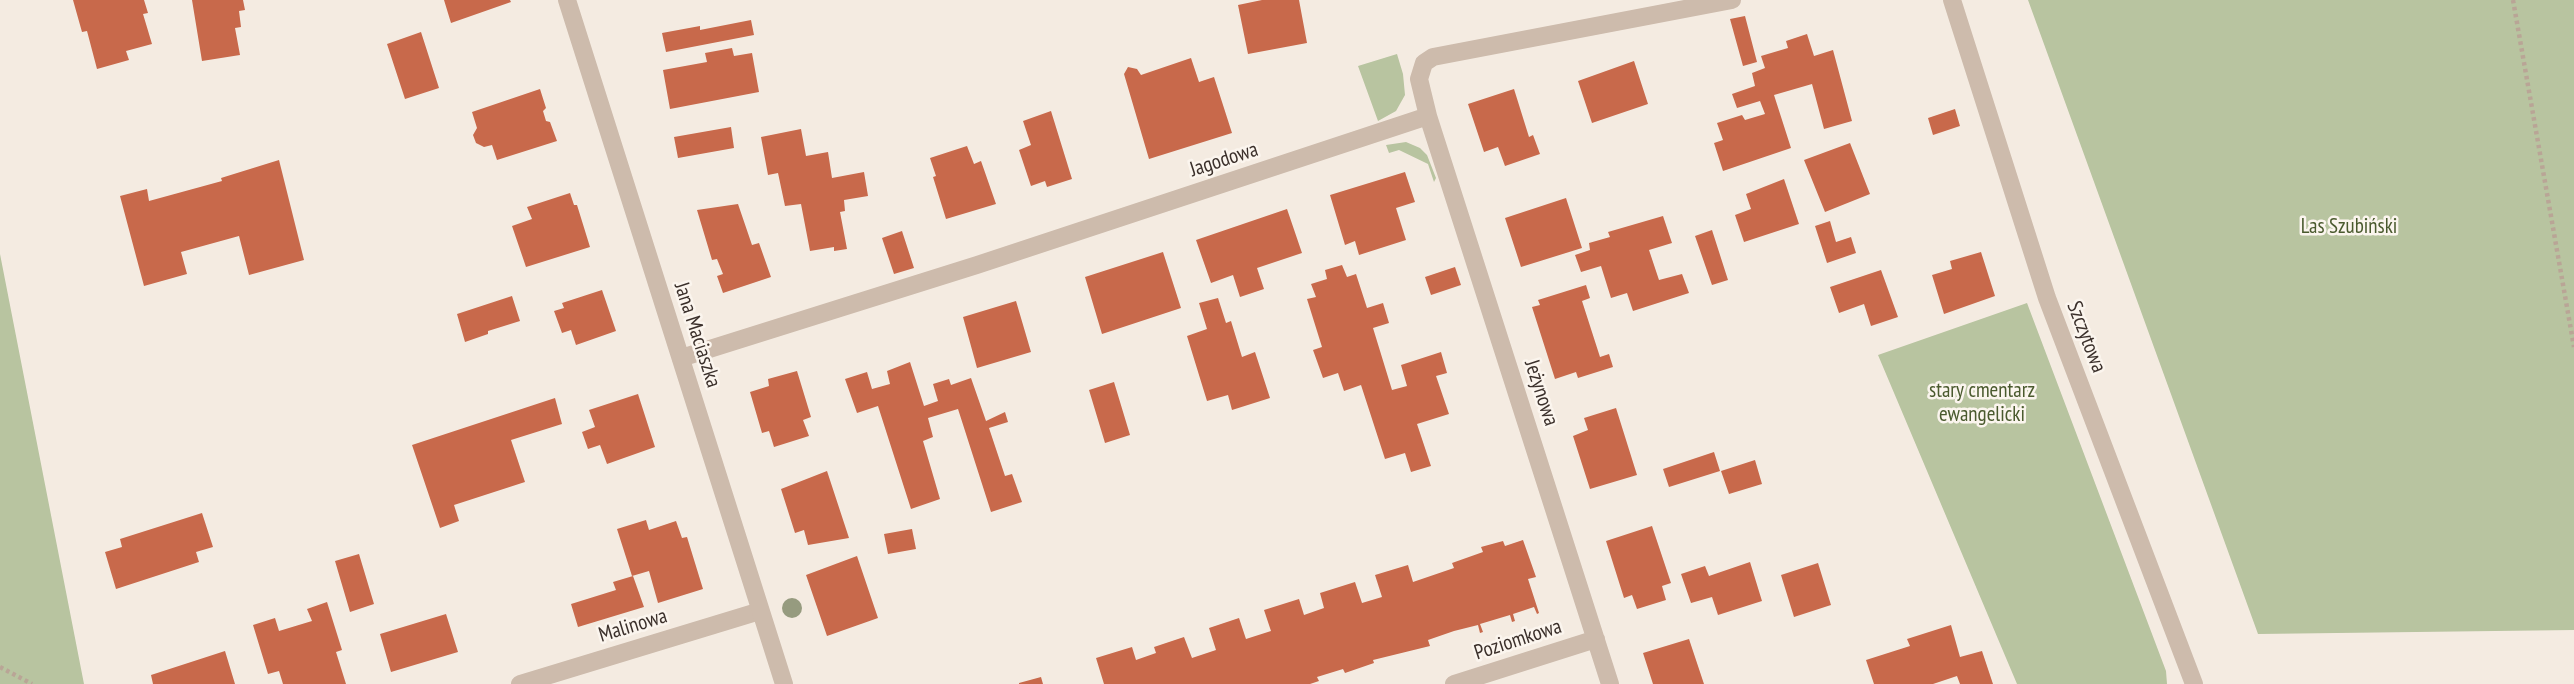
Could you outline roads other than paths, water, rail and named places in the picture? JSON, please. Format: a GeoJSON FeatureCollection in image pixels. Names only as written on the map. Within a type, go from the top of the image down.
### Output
{"type":"FeatureCollection","features":[{"type":"Feature","properties":{"kind":"street","name":"Jana Maciaszka"},"geometry":{"type":"LineString","coordinates":[[567,0],[784,684]]}},
{"type":"Feature","properties":{"kind":"street"},"geometry":{"type":"LineString","coordinates":[[1428,116],[1419,79],[1424,63],[1433,57],[1732,0]]}},
{"type":"Feature","properties":{"kind":"street","name":"Szczytowa"},"geometry":{"type":"LineString","coordinates":[[1952,0],[2047,298],[2194,684]]}},
{"type":"Feature","properties":{"kind":"street","name":"Jagodowa"},"geometry":{"type":"LineString","coordinates":[[681,358],[964,269],[1428,116]]}},
{"type":"Feature","properties":{"kind":"street","name":"Jeżynowa"},"geometry":{"type":"LineString","coordinates":[[1428,116],[1610,684]]}},
{"type":"Feature","properties":{"kind":"street","name":"Malinowa"},"geometry":{"type":"LineString","coordinates":[[526,683],[760,611]]}},
{"type":"Feature","properties":{"kind":"street","name":"Poziomkowa"},"geometry":{"type":"LineString","coordinates":[[1454,684],[1596,639]]}},
{"type":"Feature","properties":{"kind":"park label","name":"Las Szubiński"},"geometry":{"type":"Point","coordinates":[2349,227]}},
{"type":"Feature","properties":{"kind":"park label","name":"stary cmentarz ewangelicki"},"geometry":{"type":"Point","coordinates":[1982,403]}}]}
